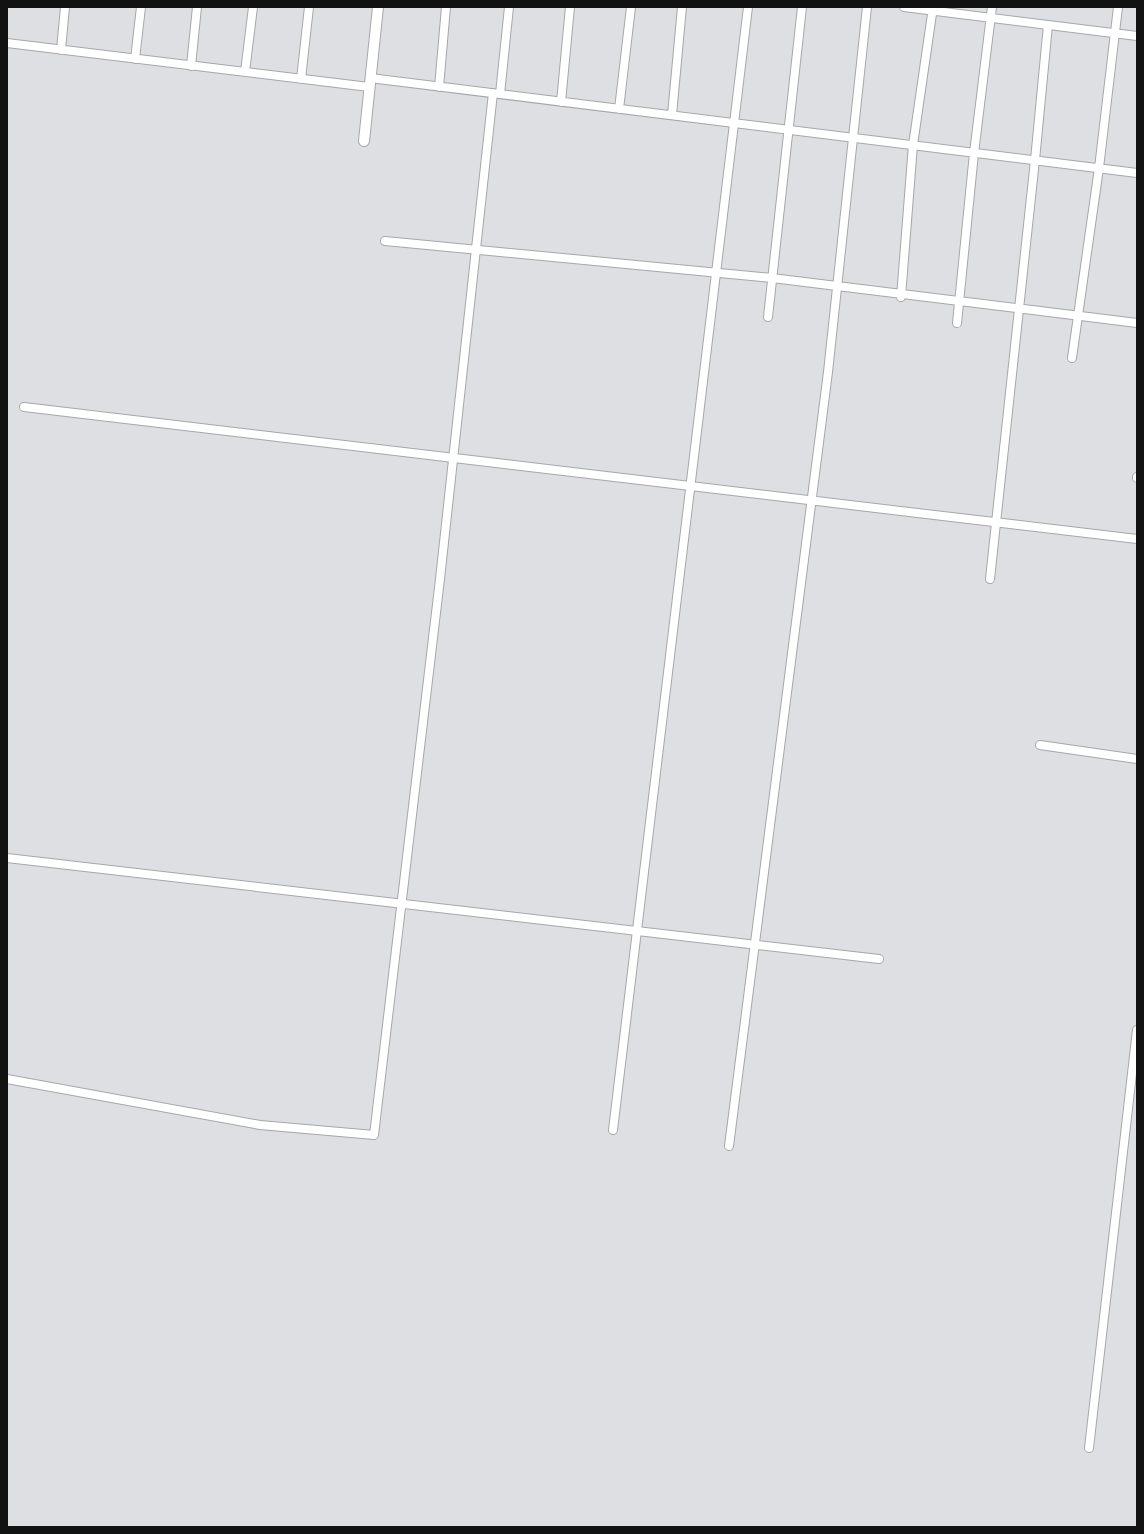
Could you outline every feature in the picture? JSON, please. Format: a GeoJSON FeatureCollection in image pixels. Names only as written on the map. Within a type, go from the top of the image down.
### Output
{"type":"FeatureCollection","features":[{"type":"Feature","properties":{"kind":"street"},"geometry":{"type":"LineString","coordinates":[[61,50],[64,7]]}},
{"type":"Feature","properties":{"kind":"street"},"geometry":{"type":"LineString","coordinates":[[135,59],[141,7]]}},
{"type":"Feature","properties":{"kind":"street"},"geometry":{"type":"LineString","coordinates":[[191,66],[197,7]]}},
{"type":"Feature","properties":{"kind":"street"},"geometry":{"type":"LineString","coordinates":[[245,72],[253,7]]}},
{"type":"Feature","properties":{"kind":"street"},"geometry":{"type":"LineString","coordinates":[[301,79],[309,7]]}},
{"type":"Feature","properties":{"kind":"street"},"geometry":{"type":"LineString","coordinates":[[364,141],[378,7]]}},
{"type":"Feature","properties":{"kind":"street"},"geometry":{"type":"LineString","coordinates":[[438,87],[446,7]]}},
{"type":"Feature","properties":{"kind":"street"},"geometry":{"type":"LineString","coordinates":[[7,1079],[260,1125],[374,1135],[477,250],[509,7]]}},
{"type":"Feature","properties":{"kind":"street"},"geometry":{"type":"LineString","coordinates":[[561,102],[570,7]]}},
{"type":"Feature","properties":{"kind":"street"},"geometry":{"type":"LineString","coordinates":[[620,109],[631,7]]}},
{"type":"Feature","properties":{"kind":"street"},"geometry":{"type":"LineString","coordinates":[[672,116],[682,7]]}},
{"type":"Feature","properties":{"kind":"street"},"geometry":{"type":"LineString","coordinates":[[613,1130],[748,7]]}},
{"type":"Feature","properties":{"kind":"street"},"geometry":{"type":"LineString","coordinates":[[768,317],[802,7]]}},
{"type":"Feature","properties":{"kind":"street"},"geometry":{"type":"LineString","coordinates":[[729,1146],[812,500],[854,138],[867,7]]}},
{"type":"Feature","properties":{"kind":"street"},"geometry":{"type":"LineString","coordinates":[[904,7],[933,9],[991,18],[1137,36]]}},
{"type":"Feature","properties":{"kind":"street"},"geometry":{"type":"LineString","coordinates":[[957,323],[974,153],[992,7]]}},
{"type":"Feature","properties":{"kind":"street"},"geometry":{"type":"LineString","coordinates":[[1072,358],[1099,168],[1118,7]]}},
{"type":"Feature","properties":{"kind":"street"},"geometry":{"type":"LineString","coordinates":[[901,296],[913,145],[933,9]]}},
{"type":"Feature","properties":{"kind":"street"},"geometry":{"type":"LineString","coordinates":[[990,579],[1048,25]]}},
{"type":"Feature","properties":{"kind":"street"},"geometry":{"type":"LineString","coordinates":[[7,44],[301,79],[438,87],[1137,173]]}},
{"type":"Feature","properties":{"kind":"street"},"geometry":{"type":"LineString","coordinates":[[385,241],[772,278],[901,296],[959,301],[1137,323]]}},
{"type":"Feature","properties":{"kind":"street"},"geometry":{"type":"LineString","coordinates":[[24,407],[1137,539]]}},
{"type":"Feature","properties":{"kind":"street"},"geometry":{"type":"LineString","coordinates":[[1040,745],[1137,759]]}},
{"type":"Feature","properties":{"kind":"street"},"geometry":{"type":"LineString","coordinates":[[7,858],[879,959]]}},
{"type":"Feature","properties":{"kind":"street"},"geometry":{"type":"LineString","coordinates":[[1089,1448],[1137,1030]]}}]}
